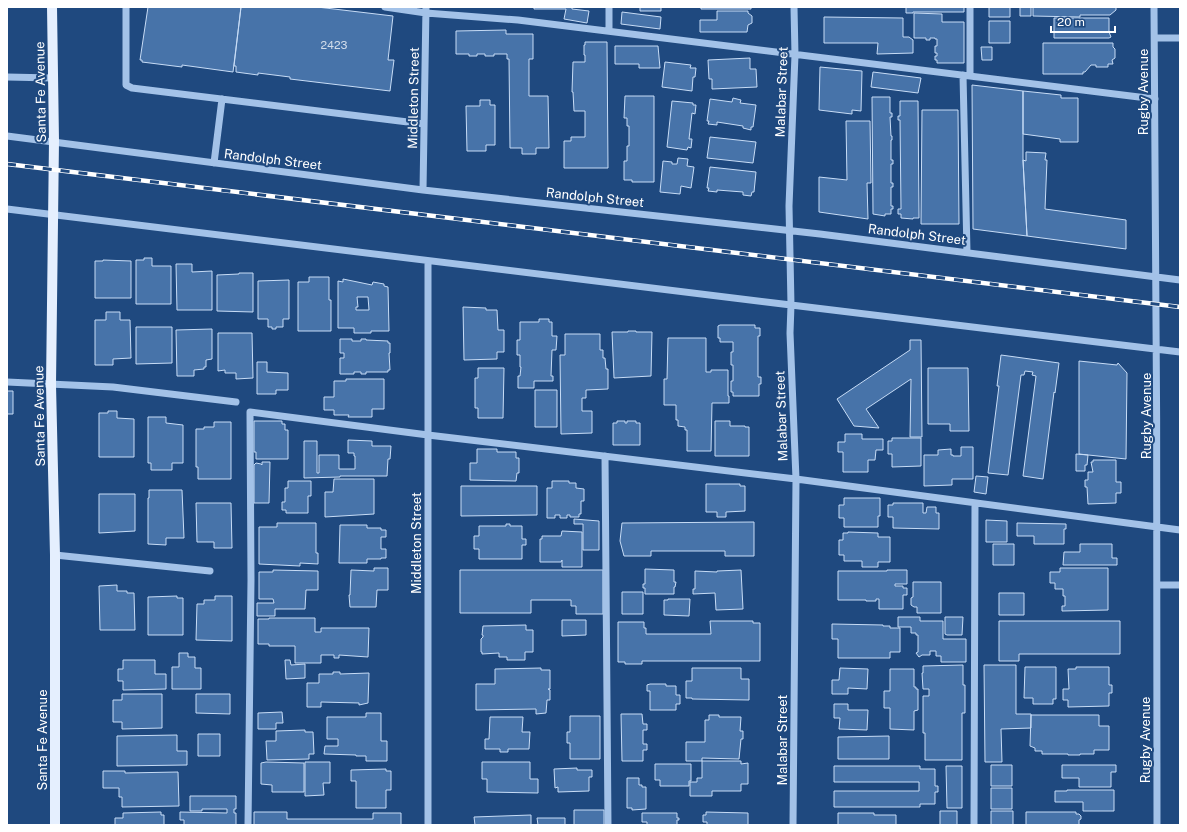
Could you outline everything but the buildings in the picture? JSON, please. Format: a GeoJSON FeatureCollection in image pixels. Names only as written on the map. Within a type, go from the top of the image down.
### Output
{"type":"FeatureCollection","features":[{"type":"Feature","properties":{"kind":"main road","name":"Santa Fe Avenue"},"geometry":{"type":"LineString","coordinates":[[52,7],[54,141],[51,385],[56,555],[55,825]]}},
{"type":"Feature","properties":{"kind":"street"},"geometry":{"type":"LineString","coordinates":[[126,7],[126,85],[132,88],[424,124]]}},
{"type":"Feature","properties":{"kind":"street"},"geometry":{"type":"LineString","coordinates":[[385,7],[518,20],[1155,99]]}},
{"type":"Feature","properties":{"kind":"street"},"geometry":{"type":"LineString","coordinates":[[609,7],[609,31]]}},
{"type":"Feature","properties":{"kind":"street","name":"Malabar Street"},"geometry":{"type":"LineString","coordinates":[[793,825],[796,478],[790,333],[791,305],[789,206],[795,55],[794,7]]}},
{"type":"Feature","properties":{"kind":"street"},"geometry":{"type":"LineString","coordinates":[[967,252],[967,76],[970,7]]}},
{"type":"Feature","properties":{"kind":"street","name":"Rugby Avenue"},"geometry":{"type":"LineString","coordinates":[[1154,7],[1157,349],[1157,825]]}},
{"type":"Feature","properties":{"kind":"street","name":"Middleton Street"},"geometry":{"type":"LineString","coordinates":[[423,190],[426,10]]}},
{"type":"Feature","properties":{"kind":"street"},"geometry":{"type":"LineString","coordinates":[[1155,38],[1180,38]]}},
{"type":"Feature","properties":{"kind":"street"},"geometry":{"type":"LineString","coordinates":[[7,77],[53,78]]}},
{"type":"Feature","properties":{"kind":"street"},"geometry":{"type":"LineString","coordinates":[[214,163],[222,99]]}},
{"type":"Feature","properties":{"kind":"street","name":"Randolph Street"},"geometry":{"type":"LineString","coordinates":[[7,136],[423,190],[967,252],[1180,280]]}},
{"type":"Feature","properties":{"kind":"street"},"geometry":{"type":"LineString","coordinates":[[7,209],[1180,352]]}},
{"type":"Feature","properties":{"kind":"street","name":"Middleton Street"},"geometry":{"type":"LineString","coordinates":[[428,261],[428,825]]}},
{"type":"Feature","properties":{"kind":"street"},"geometry":{"type":"LineString","coordinates":[[7,382],[113,387],[236,402]]}},
{"type":"Feature","properties":{"kind":"street"},"geometry":{"type":"LineString","coordinates":[[248,825],[251,580],[250,412],[428,435],[796,478],[1180,530]]}},
{"type":"Feature","properties":{"kind":"street"},"geometry":{"type":"LineString","coordinates":[[605,456],[608,825]]}},
{"type":"Feature","properties":{"kind":"street"},"geometry":{"type":"LineString","coordinates":[[974,825],[975,503]]}},
{"type":"Feature","properties":{"kind":"street"},"geometry":{"type":"LineString","coordinates":[[56,555],[210,571]]}},
{"type":"Feature","properties":{"kind":"street"},"geometry":{"type":"LineString","coordinates":[[1157,585],[1180,585]]}},
{"type":"Feature","properties":{"kind":"railway"},"geometry":{"type":"LineString","coordinates":[[7,164],[1180,307]]}}]}
